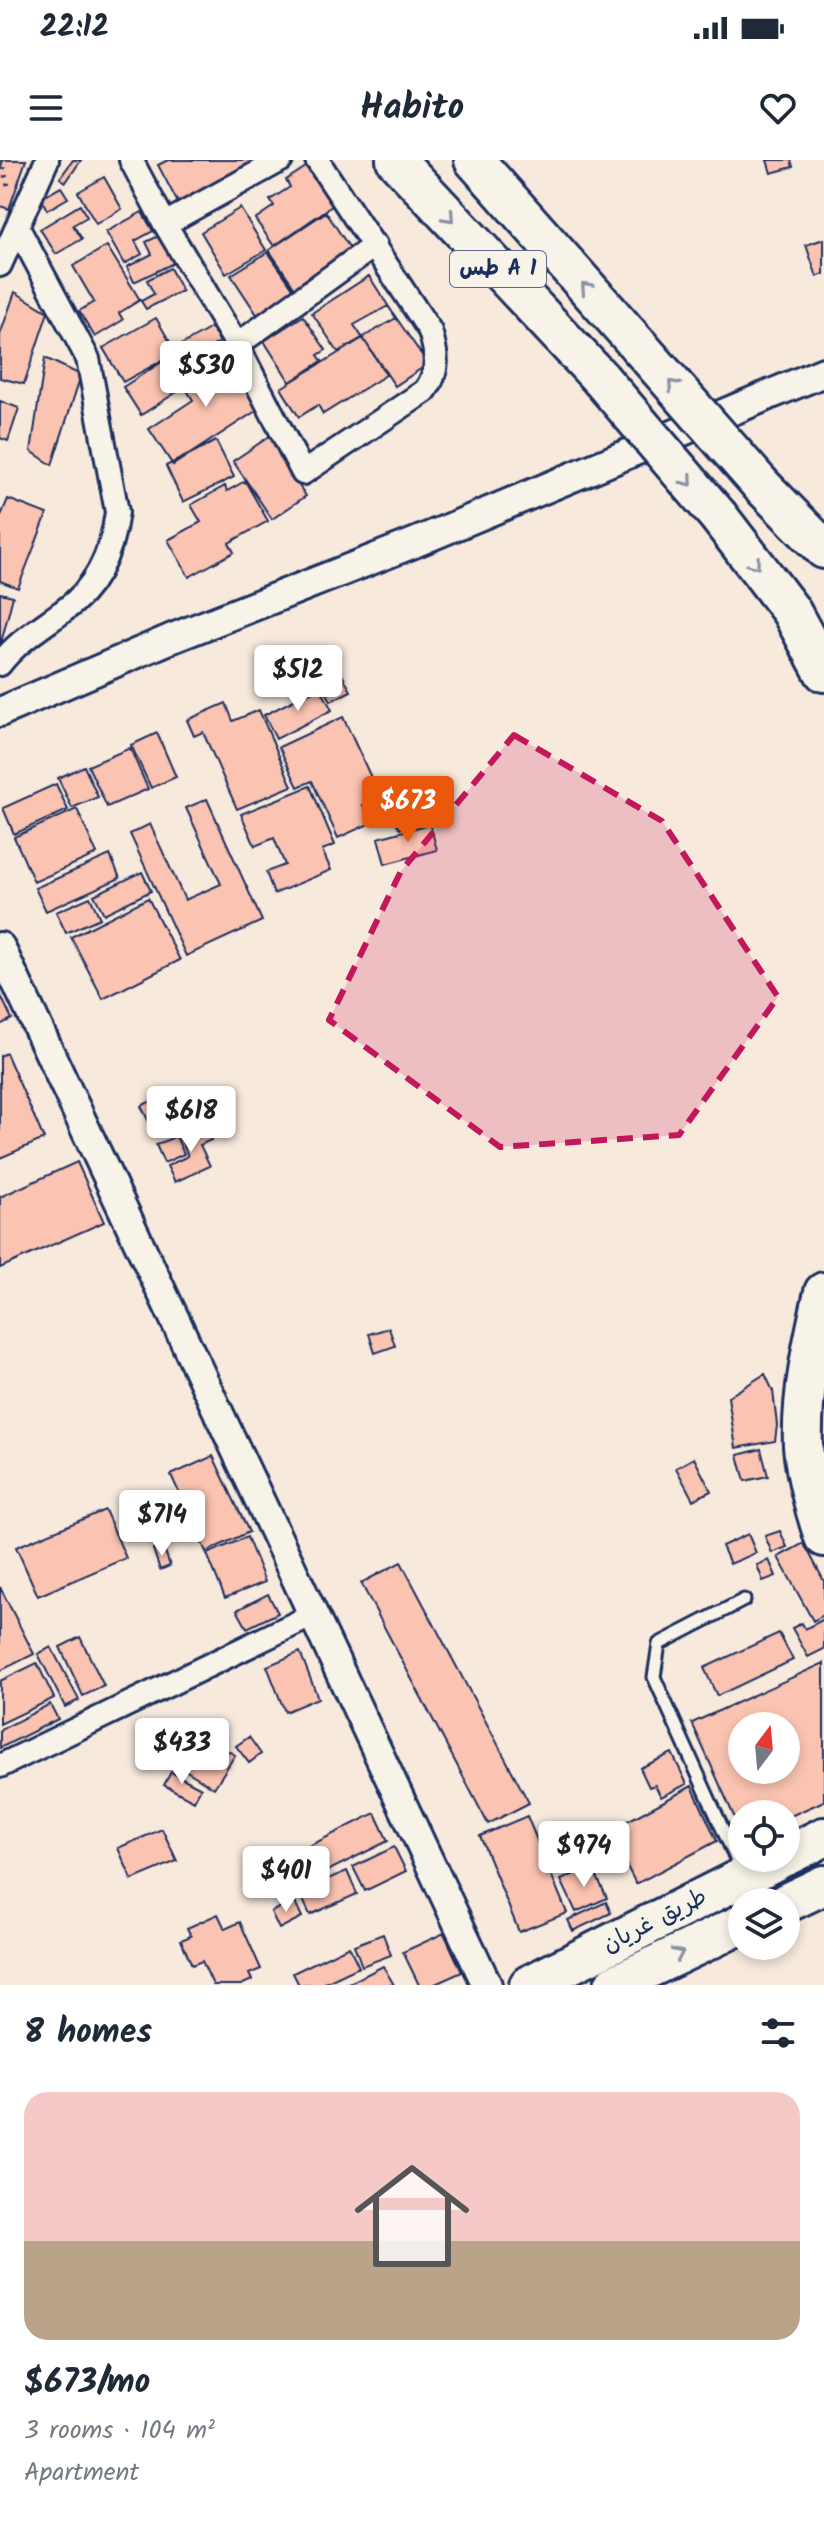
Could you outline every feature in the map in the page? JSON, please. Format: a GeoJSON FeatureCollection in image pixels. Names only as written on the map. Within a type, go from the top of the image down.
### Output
{"type":"FeatureCollection","features":[{"type":"Feature","properties":{"kind":"highway","name":"طس A 1"},"geometry":{"type":"LineString","coordinates":[[396,160],[601,379],[719,517],[791,611]]}},
{"type":"Feature","properties":{"kind":"highway","name":"طس A 1"},"geometry":{"type":"LineString","coordinates":[[474,160],[761,485],[824,549]]}},
{"type":"Feature","properties":{"kind":"highway"},"geometry":{"type":"LineString","coordinates":[[791,611],[824,641]]}},
{"type":"Feature","properties":{"kind":"highway"},"geometry":{"type":"LineString","coordinates":[[791,611],[824,672]]}},
{"type":"Feature","properties":{"kind":"highway"},"geometry":{"type":"LineString","coordinates":[[824,1292],[805,1397],[803,1448],[824,1537]]}},
{"type":"Feature","properties":{"kind":"highway","name":"طريق غريان"},"geometry":{"type":"LineString","coordinates":[[800,1849],[824,1837]]}},
{"type":"Feature","properties":{"kind":"highway","name":"طريق غريان"},"geometry":{"type":"LineString","coordinates":[[529,1985],[754,1872]]}},
{"type":"Feature","properties":{"kind":"highway"},"geometry":{"type":"LineString","coordinates":[[800,1896],[824,1885]]}},
{"type":"Feature","properties":{"kind":"highway","name":"طريق غريان"},"geometry":{"type":"LineString","coordinates":[[614,1985],[728,1931]]}},
{"type":"Feature","properties":{"kind":"street"},"geometry":{"type":"LineString","coordinates":[[0,265],[47,160]]}},
{"type":"Feature","properties":{"kind":"street"},"geometry":{"type":"LineString","coordinates":[[131,160],[237,345],[303,473],[425,391],[436,373],[437,356],[430,331],[317,160]]}},
{"type":"Feature","properties":{"kind":"street"},"geometry":{"type":"LineString","coordinates":[[165,224],[281,160]]}},
{"type":"Feature","properties":{"kind":"street"},"geometry":{"type":"LineString","coordinates":[[0,664],[38,628],[63,612],[91,586],[106,559],[115,532],[117,512],[88,359],[18,228]]}},
{"type":"Feature","properties":{"kind":"street"},"geometry":{"type":"LineString","coordinates":[[237,345],[375,245]]}},
{"type":"Feature","properties":{"kind":"street"},"geometry":{"type":"LineString","coordinates":[[0,712],[170,639],[414,543],[824,372]]}},
{"type":"Feature","properties":{"kind":"street"},"geometry":{"type":"LineString","coordinates":[[0,947],[487,1985]]}},
{"type":"Feature","properties":{"kind":"street"},"geometry":{"type":"LineString","coordinates":[[0,1766],[313,1615]]}},
{"type":"Feature","properties":{"kind":"lane"},"geometry":{"type":"LineString","coordinates":[[744,1600],[659,1644],[654,1677],[744,1877]]}},
{"type":"Feature","properties":{"kind":"highlighted area"},"geometry":{"type":"Polygon","coordinates":[[[514,735],[662,821],[778,997],[679,1135],[500,1147],[329,1020],[401,871],[514,735]]]}},
{"type":"Feature","properties":{"kind":"building"},"geometry":{"type":"Polygon","coordinates":[[[3,160],[26,160],[9,209],[0,206],[3,160]]]}},
{"type":"Feature","properties":{"kind":"building"},"geometry":{"type":"Polygon","coordinates":[[[73,160],[81,160],[66,182],[60,178],[73,160]]]}},
{"type":"Feature","properties":{"kind":"building"},"geometry":{"type":"Polygon","coordinates":[[[168,160],[266,160],[179,205],[158,165],[168,160]]]}},
{"type":"Feature","properties":{"kind":"building"},"geometry":{"type":"Polygon","coordinates":[[[767,160],[791,160],[793,167],[771,173],[767,160]]]}},
{"type":"Feature","properties":{"kind":"building"},"geometry":{"type":"Polygon","coordinates":[[[315,161],[342,199],[274,246],[255,219],[274,206],[270,200],[290,187],[286,180],[315,161]]]}},
{"type":"Feature","properties":{"kind":"building"},"geometry":{"type":"Polygon","coordinates":[[[104,177],[122,209],[96,224],[78,192],[104,177]]]}},
{"type":"Feature","properties":{"kind":"building"},"geometry":{"type":"Polygon","coordinates":[[[61,187],[68,198],[47,210],[41,198],[61,187]]]}},
{"type":"Feature","properties":{"kind":"building"},"geometry":{"type":"Polygon","coordinates":[[[80,205],[87,217],[73,225],[82,239],[56,254],[40,229],[80,205]]]}},
{"type":"Feature","properties":{"kind":"building"},"geometry":{"type":"Polygon","coordinates":[[[240,208],[266,250],[226,274],[201,232],[240,208]]]}},
{"type":"Feature","properties":{"kind":"building"},"geometry":{"type":"Polygon","coordinates":[[[142,212],[153,231],[135,241],[142,254],[124,264],[106,232],[142,212]]]}},
{"type":"Feature","properties":{"kind":"building"},"geometry":{"type":"Polygon","coordinates":[[[326,212],[351,250],[295,288],[269,250],[326,212]]]}},
{"type":"Feature","properties":{"kind":"building"},"geometry":{"type":"Polygon","coordinates":[[[165,233],[178,261],[134,282],[127,267],[152,254],[146,242],[165,233]]]}},
{"type":"Feature","properties":{"kind":"building"},"geometry":{"type":"Polygon","coordinates":[[[824,239],[824,274],[817,277],[806,245],[824,239]]]}},
{"type":"Feature","properties":{"kind":"building"},"geometry":{"type":"Polygon","coordinates":[[[107,246],[140,300],[119,313],[123,320],[95,337],[79,311],[94,302],[73,266],[107,246]]]}},
{"type":"Feature","properties":{"kind":"building"},"geometry":{"type":"Polygon","coordinates":[[[268,252],[297,294],[260,319],[231,275],[268,252]]]}},
{"type":"Feature","properties":{"kind":"building"},"geometry":{"type":"Polygon","coordinates":[[[170,268],[182,291],[146,309],[141,301],[154,294],[147,280],[170,268]]]}},
{"type":"Feature","properties":{"kind":"building"},"geometry":{"type":"Polygon","coordinates":[[[369,276],[396,318],[338,352],[312,313],[369,276]]]}},
{"type":"Feature","properties":{"kind":"building"},"geometry":{"type":"Polygon","coordinates":[[[15,292],[48,312],[24,384],[0,378],[0,335],[15,292]]]}},
{"type":"Feature","properties":{"kind":"building"},"geometry":{"type":"Polygon","coordinates":[[[388,306],[428,364],[395,386],[354,325],[388,306]]]}},
{"type":"Feature","properties":{"kind":"building"},"geometry":{"type":"Polygon","coordinates":[[[303,316],[326,350],[318,355],[322,361],[290,382],[264,341],[303,316]]]}},
{"type":"Feature","properties":{"kind":"building"},"geometry":{"type":"Polygon","coordinates":[[[156,318],[174,349],[211,328],[220,342],[170,371],[163,360],[123,382],[103,348],[156,318]]]}},
{"type":"Feature","properties":{"kind":"building"},"geometry":{"type":"Polygon","coordinates":[[[363,338],[386,375],[323,414],[318,405],[299,417],[281,388],[363,338]]]}},
{"type":"Feature","properties":{"kind":"building"},"geometry":{"type":"Polygon","coordinates":[[[226,352],[262,407],[173,465],[149,429],[193,400],[181,381],[226,352]]]}},
{"type":"Feature","properties":{"kind":"building"},"geometry":{"type":"Polygon","coordinates":[[[45,358],[81,375],[52,465],[31,451],[45,358]]]}},
{"type":"Feature","properties":{"kind":"building"},"geometry":{"type":"Polygon","coordinates":[[[165,360],[183,388],[141,415],[123,387],[165,360]]]}},
{"type":"Feature","properties":{"kind":"building"},"geometry":{"type":"Polygon","coordinates":[[[0,401],[19,408],[8,441],[0,438],[0,401]]]}},
{"type":"Feature","properties":{"kind":"building"},"geometry":{"type":"Polygon","coordinates":[[[273,434],[294,464],[287,468],[306,496],[272,519],[233,461],[273,434]]]}},
{"type":"Feature","properties":{"kind":"building"},"geometry":{"type":"Polygon","coordinates":[[[216,441],[234,477],[183,502],[166,466],[216,441]]]}},
{"type":"Feature","properties":{"kind":"building"},"geometry":{"type":"Polygon","coordinates":[[[245,481],[268,521],[229,543],[234,552],[189,577],[168,540],[201,522],[191,505],[225,486],[227,491],[245,481]]]}},
{"type":"Feature","properties":{"kind":"building"},"geometry":{"type":"Polygon","coordinates":[[[8,499],[47,514],[18,588],[0,581],[0,518],[8,499]]]}},
{"type":"Feature","properties":{"kind":"building"},"geometry":{"type":"Polygon","coordinates":[[[0,593],[13,596],[1,643],[0,643],[0,593]]]}},
{"type":"Feature","properties":{"kind":"building"},"geometry":{"type":"Polygon","coordinates":[[[331,654],[351,691],[331,701],[312,664],[331,654]]]}},
{"type":"Feature","properties":{"kind":"building"},"geometry":{"type":"Polygon","coordinates":[[[320,687],[332,710],[276,739],[264,715],[320,687]]]}},
{"type":"Feature","properties":{"kind":"building"},"geometry":{"type":"Polygon","coordinates":[[[226,703],[233,721],[259,710],[292,786],[237,809],[203,732],[194,736],[187,720],[226,703]]]}},
{"type":"Feature","properties":{"kind":"building"},"geometry":{"type":"Polygon","coordinates":[[[343,717],[380,797],[363,805],[371,823],[338,838],[312,781],[298,787],[279,747],[343,717]]]}},
{"type":"Feature","properties":{"kind":"building"},"geometry":{"type":"Polygon","coordinates":[[[157,733],[176,777],[151,788],[131,745],[157,733]]]}},
{"type":"Feature","properties":{"kind":"building"},"geometry":{"type":"Polygon","coordinates":[[[130,748],[148,789],[107,807],[88,766],[130,748]]]}},
{"type":"Feature","properties":{"kind":"building"},"geometry":{"type":"Polygon","coordinates":[[[84,766],[98,797],[72,808],[58,778],[84,766]]]}},
{"type":"Feature","properties":{"kind":"building"},"geometry":{"type":"Polygon","coordinates":[[[409,782],[428,813],[400,829],[382,798],[409,782]]]}},
{"type":"Feature","properties":{"kind":"building"},"geometry":{"type":"Polygon","coordinates":[[[56,784],[68,810],[14,834],[3,808],[56,784]]]}},
{"type":"Feature","properties":{"kind":"building"},"geometry":{"type":"Polygon","coordinates":[[[310,786],[335,845],[322,850],[331,870],[274,894],[266,872],[285,865],[274,838],[255,846],[241,814],[310,786]]]}},
{"type":"Feature","properties":{"kind":"building"},"geometry":{"type":"Polygon","coordinates":[[[207,799],[262,921],[186,956],[130,834],[150,824],[185,900],[221,884],[186,808],[207,799]]]}},
{"type":"Feature","properties":{"kind":"building"},"geometry":{"type":"Polygon","coordinates":[[[77,809],[97,854],[34,882],[14,837],[77,809]]]}},
{"type":"Feature","properties":{"kind":"building"},"geometry":{"type":"Polygon","coordinates":[[[430,824],[437,850],[385,864],[378,838],[430,824]]]}},
{"type":"Feature","properties":{"kind":"building"},"geometry":{"type":"Polygon","coordinates":[[[110,855],[120,878],[46,911],[35,888],[110,855]]]}},
{"type":"Feature","properties":{"kind":"building"},"geometry":{"type":"Polygon","coordinates":[[[142,872],[151,891],[104,914],[94,895],[142,872]]]}},
{"type":"Feature","properties":{"kind":"building"},"geometry":{"type":"Polygon","coordinates":[[[90,897],[100,918],[66,933],[56,912],[90,897]]]}},
{"type":"Feature","properties":{"kind":"building"},"geometry":{"type":"Polygon","coordinates":[[[148,898],[180,960],[103,999],[71,937],[148,898]]]}},
{"type":"Feature","properties":{"kind":"building"},"geometry":{"type":"Polygon","coordinates":[[[0,994],[12,1019],[0,1025],[0,994]]]}},
{"type":"Feature","properties":{"kind":"building"},"geometry":{"type":"Polygon","coordinates":[[[6,1053],[44,1139],[0,1158],[0,1056],[6,1053]]]}},
{"type":"Feature","properties":{"kind":"building"},"geometry":{"type":"Polygon","coordinates":[[[176,1089],[186,1110],[151,1126],[141,1106],[176,1089]]]}},
{"type":"Feature","properties":{"kind":"building"},"geometry":{"type":"Polygon","coordinates":[[[204,1123],[211,1140],[200,1145],[210,1166],[175,1182],[167,1166],[188,1156],[179,1135],[204,1123]]]}},
{"type":"Feature","properties":{"kind":"building"},"geometry":{"type":"Polygon","coordinates":[[[176,1136],[184,1154],[164,1163],[156,1145],[176,1136]]]}},
{"type":"Feature","properties":{"kind":"building"},"geometry":{"type":"Polygon","coordinates":[[[77,1162],[104,1222],[0,1268],[0,1197],[77,1162]]]}},
{"type":"Feature","properties":{"kind":"building"},"geometry":{"type":"Polygon","coordinates":[[[389,1328],[395,1346],[375,1353],[369,1334],[389,1328]]]}},
{"type":"Feature","properties":{"kind":"building"},"geometry":{"type":"Polygon","coordinates":[[[765,1374],[773,1391],[777,1425],[775,1441],[736,1448],[728,1397],[765,1374]]]}},
{"type":"Feature","properties":{"kind":"building"},"geometry":{"type":"Polygon","coordinates":[[[761,1449],[768,1476],[745,1481],[738,1455],[761,1449]]]}},
{"type":"Feature","properties":{"kind":"building"},"geometry":{"type":"Polygon","coordinates":[[[213,1456],[249,1532],[206,1552],[171,1475],[213,1456]]]}},
{"type":"Feature","properties":{"kind":"building"},"geometry":{"type":"Polygon","coordinates":[[[694,1458],[711,1491],[693,1500],[676,1468],[694,1458]]]}},
{"type":"Feature","properties":{"kind":"building"},"geometry":{"type":"Polygon","coordinates":[[[105,1510],[126,1558],[38,1596],[16,1547],[105,1510]]]}},
{"type":"Feature","properties":{"kind":"building"},"geometry":{"type":"Polygon","coordinates":[[[780,1531],[787,1547],[772,1553],[765,1536],[780,1531]]]}},
{"type":"Feature","properties":{"kind":"building"},"geometry":{"type":"Polygon","coordinates":[[[748,1534],[756,1553],[730,1564],[722,1546],[748,1534]]]}},
{"type":"Feature","properties":{"kind":"building"},"geometry":{"type":"Polygon","coordinates":[[[247,1537],[265,1582],[225,1598],[207,1554],[247,1537]]]}},
{"type":"Feature","properties":{"kind":"building"},"geometry":{"type":"Polygon","coordinates":[[[804,1543],[824,1581],[824,1615],[813,1621],[778,1557],[804,1543]]]}},
{"type":"Feature","properties":{"kind":"building"},"geometry":{"type":"Polygon","coordinates":[[[163,1545],[170,1566],[160,1570],[153,1549],[163,1545]]]}},
{"type":"Feature","properties":{"kind":"building"},"geometry":{"type":"Polygon","coordinates":[[[769,1560],[776,1576],[763,1581],[757,1565],[769,1560]]]}},
{"type":"Feature","properties":{"kind":"building"},"geometry":{"type":"Polygon","coordinates":[[[401,1562],[529,1803],[488,1824],[361,1583],[401,1562]]]}},
{"type":"Feature","properties":{"kind":"building"},"geometry":{"type":"Polygon","coordinates":[[[0,1587],[34,1654],[0,1671],[0,1587]]]}},
{"type":"Feature","properties":{"kind":"building"},"geometry":{"type":"Polygon","coordinates":[[[268,1594],[278,1613],[247,1628],[237,1610],[268,1594]]]}},
{"type":"Feature","properties":{"kind":"building"},"geometry":{"type":"Polygon","coordinates":[[[824,1619],[824,1649],[808,1657],[792,1628],[802,1623],[805,1629],[824,1619]]]}},
{"type":"Feature","properties":{"kind":"building"},"geometry":{"type":"Polygon","coordinates":[[[779,1633],[793,1660],[717,1696],[704,1668],[779,1633]]]}},
{"type":"Feature","properties":{"kind":"building"},"geometry":{"type":"Polygon","coordinates":[[[80,1637],[104,1686],[83,1696],[60,1647],[80,1637]]]}},
{"type":"Feature","properties":{"kind":"building"},"geometry":{"type":"Polygon","coordinates":[[[51,1647],[79,1700],[65,1707],[38,1654],[51,1647]]]}},
{"type":"Feature","properties":{"kind":"building"},"geometry":{"type":"Polygon","coordinates":[[[300,1652],[318,1698],[285,1712],[267,1666],[300,1652]]]}},
{"type":"Feature","properties":{"kind":"building"},"geometry":{"type":"Polygon","coordinates":[[[37,1663],[54,1698],[0,1724],[0,1681],[37,1663]]]}},
{"type":"Feature","properties":{"kind":"building"},"geometry":{"type":"Polygon","coordinates":[[[824,1663],[824,1801],[800,1812],[800,1800],[728,1800],[728,1803],[692,1723],[824,1663]]]}},
{"type":"Feature","properties":{"kind":"building"},"geometry":{"type":"Polygon","coordinates":[[[50,1704],[58,1719],[0,1748],[0,1730],[50,1704]]]}},
{"type":"Feature","properties":{"kind":"building"},"geometry":{"type":"Polygon","coordinates":[[[190,1727],[235,1755],[214,1788],[169,1760],[190,1727]]]}},
{"type":"Feature","properties":{"kind":"building"},"geometry":{"type":"Polygon","coordinates":[[[249,1737],[261,1754],[249,1763],[236,1746],[249,1737]]]}},
{"type":"Feature","properties":{"kind":"building"},"geometry":{"type":"Polygon","coordinates":[[[672,1753],[687,1784],[661,1797],[655,1785],[649,1787],[640,1768],[672,1753]]]}},
{"type":"Feature","properties":{"kind":"building"},"geometry":{"type":"Polygon","coordinates":[[[171,1772],[201,1788],[194,1801],[164,1785],[171,1772]]]}},
{"type":"Feature","properties":{"kind":"building"},"geometry":{"type":"Polygon","coordinates":[[[692,1786],[717,1841],[636,1884],[609,1831],[692,1786]]]}},
{"type":"Feature","properties":{"kind":"building"},"geometry":{"type":"Polygon","coordinates":[[[375,1813],[388,1841],[275,1897],[261,1870],[375,1813]]]}},
{"type":"Feature","properties":{"kind":"building"},"geometry":{"type":"Polygon","coordinates":[[[527,1816],[567,1913],[519,1932],[480,1836],[527,1816]]]}},
{"type":"Feature","properties":{"kind":"building"},"geometry":{"type":"Polygon","coordinates":[[[162,1829],[177,1861],[132,1880],[118,1848],[162,1829]]]}},
{"type":"Feature","properties":{"kind":"building"},"geometry":{"type":"Polygon","coordinates":[[[394,1847],[406,1871],[365,1891],[353,1867],[394,1847]]]}},
{"type":"Feature","properties":{"kind":"building"},"geometry":{"type":"Polygon","coordinates":[[[592,1866],[607,1898],[576,1912],[561,1880],[592,1866]]]}},
{"type":"Feature","properties":{"kind":"building"},"geometry":{"type":"Polygon","coordinates":[[[347,1871],[357,1894],[310,1915],[299,1891],[347,1871]]]}},
{"type":"Feature","properties":{"kind":"building"},"geometry":{"type":"Polygon","coordinates":[[[294,1900],[302,1917],[279,1929],[271,1912],[294,1900]]]}},
{"type":"Feature","properties":{"kind":"building"},"geometry":{"type":"Polygon","coordinates":[[[606,1902],[611,1913],[573,1931],[568,1920],[606,1902]]]}},
{"type":"Feature","properties":{"kind":"building"},"geometry":{"type":"Polygon","coordinates":[[[218,1914],[225,1929],[240,1922],[261,1969],[249,1974],[252,1980],[241,1985],[213,1985],[202,1961],[192,1965],[181,1940],[191,1936],[187,1928],[218,1914]]]}},
{"type":"Feature","properties":{"kind":"building"},"geometry":{"type":"Polygon","coordinates":[[[444,1933],[462,1972],[433,1985],[419,1985],[403,1952],[444,1933]]]}},
{"type":"Feature","properties":{"kind":"building"},"geometry":{"type":"Polygon","coordinates":[[[383,1934],[391,1955],[362,1966],[354,1945],[383,1934]]]}},
{"type":"Feature","properties":{"kind":"building"},"geometry":{"type":"Polygon","coordinates":[[[349,1946],[359,1967],[321,1985],[299,1985],[293,1973],[349,1946]]]}},
{"type":"Feature","properties":{"kind":"building"},"geometry":{"type":"Polygon","coordinates":[[[383,1966],[394,1985],[346,1985],[383,1966]]]}}]}
